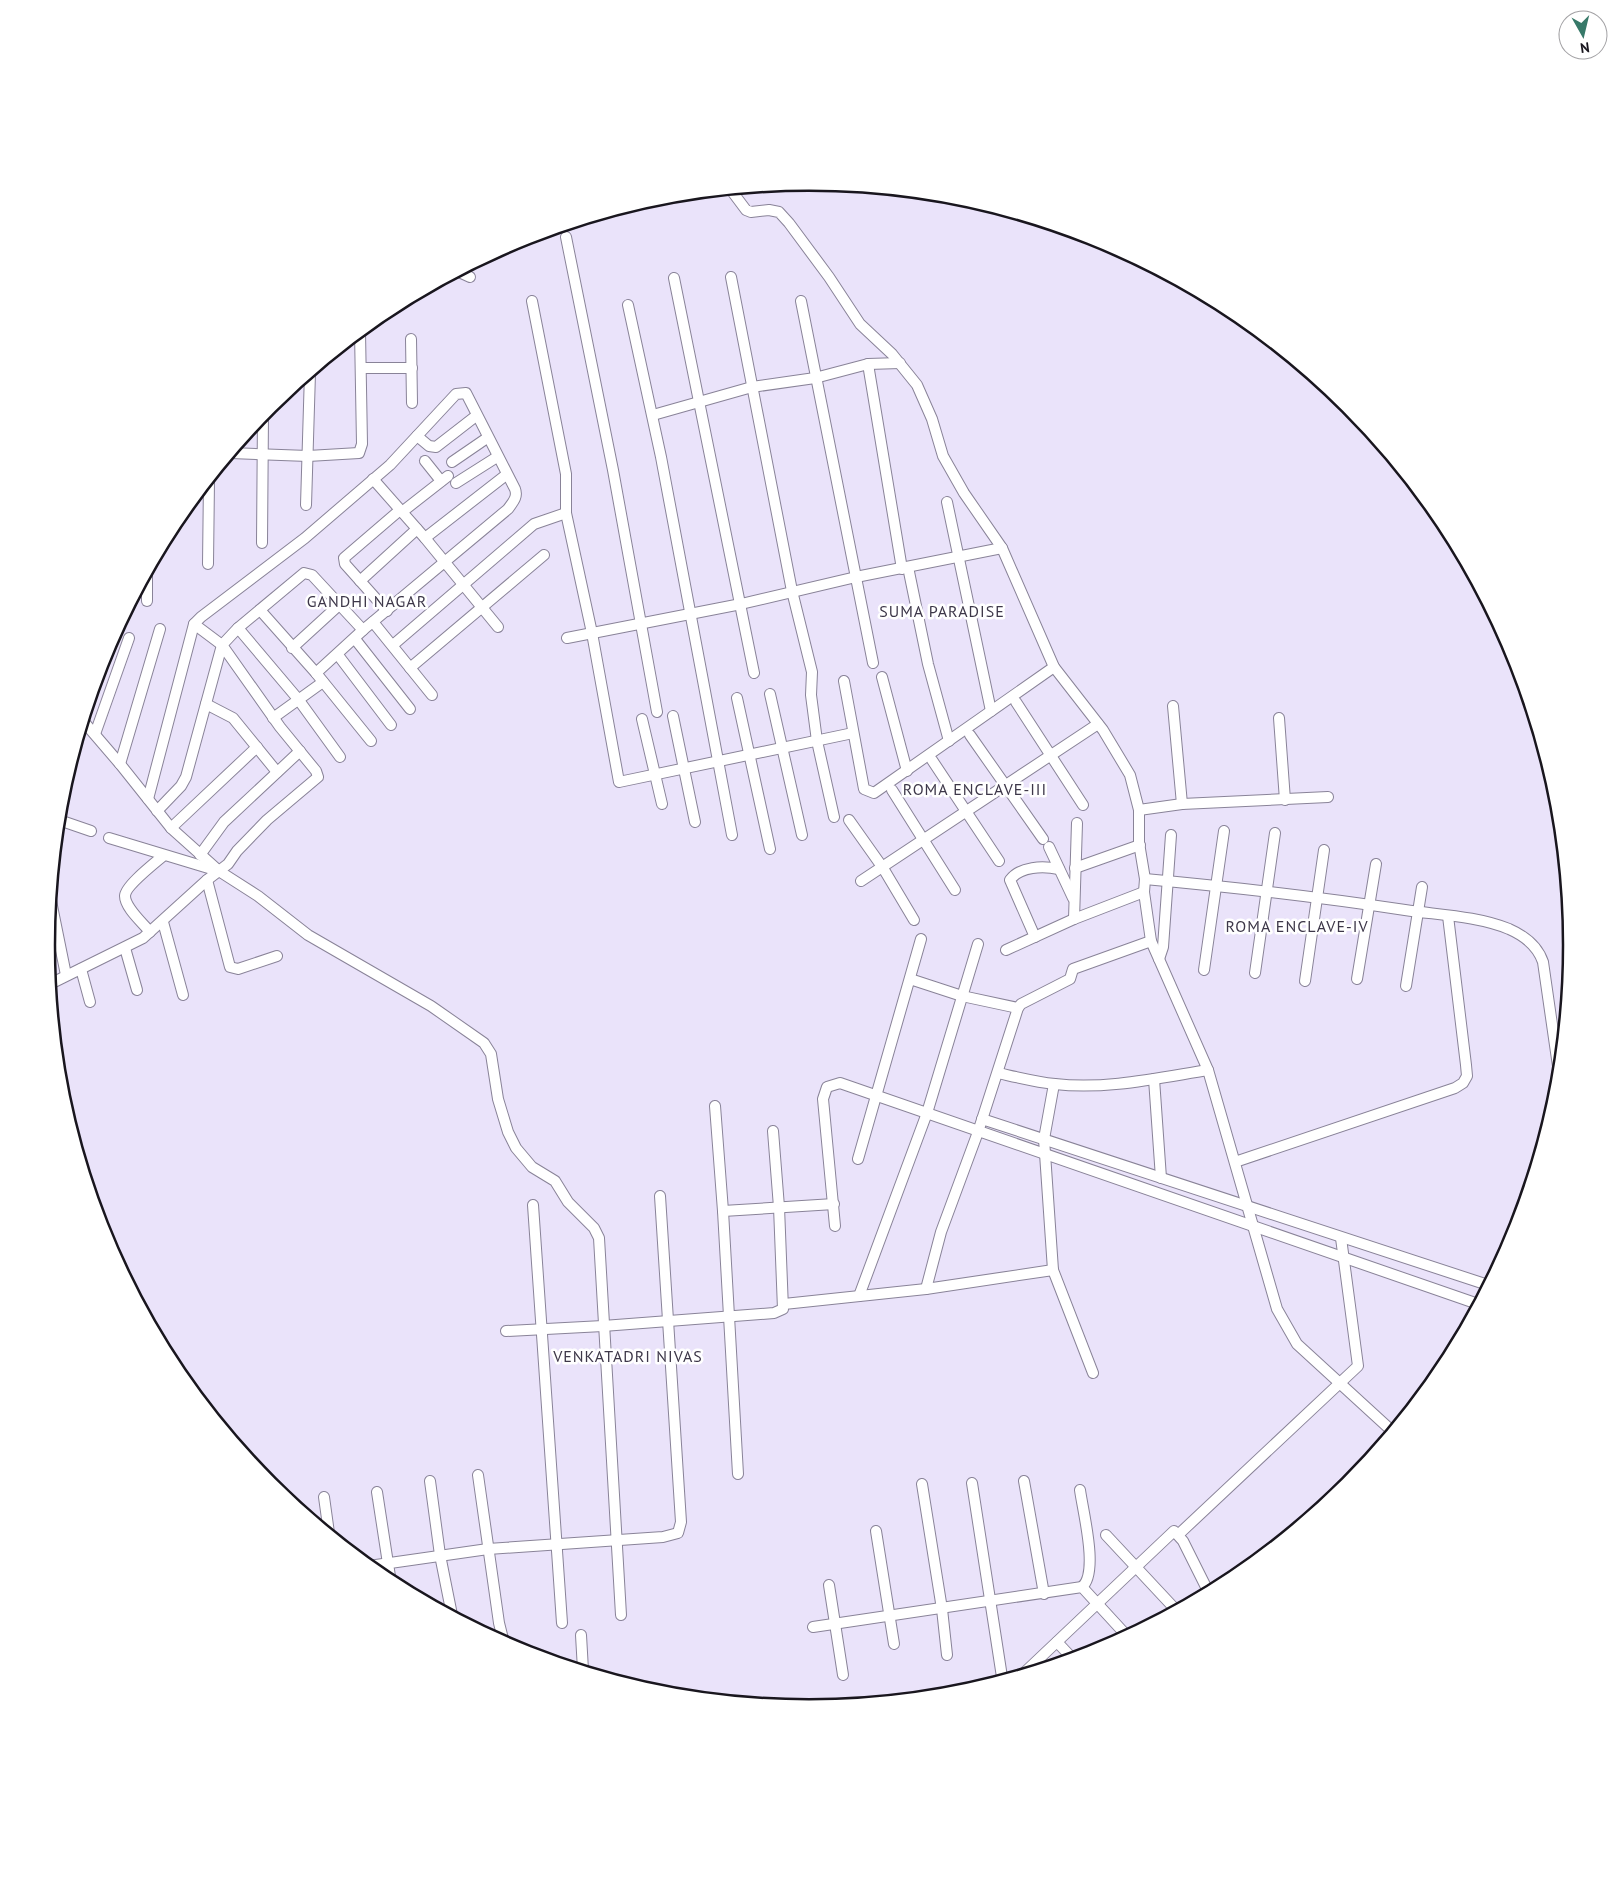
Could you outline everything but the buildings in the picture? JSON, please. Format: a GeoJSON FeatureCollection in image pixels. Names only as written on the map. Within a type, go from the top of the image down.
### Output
{"type":"FeatureCollection","features":[{"type":"Feature","properties":{"kind":"street"},"geometry":{"type":"LineString","coordinates":[[735,196],[746,210],[751,212],[770,210],[779,212],[829,277],[860,324],[900,363],[921,392],[943,456],[964,493],[1002,548],[1054,667],[1098,724],[1130,775],[1139,810],[1140,845],[1145,879],[1144,892],[1151,941],[1208,1070],[1277,1309],[1297,1344],[1388,1428]]}},
{"type":"Feature","properties":{"kind":"street"},"geometry":{"type":"LineString","coordinates":[[566,237],[657,712]]}},
{"type":"Feature","properties":{"kind":"street"},"geometry":{"type":"LineString","coordinates":[[465,275],[470,277]]}},
{"type":"Feature","properties":{"kind":"street"},"geometry":{"type":"LineString","coordinates":[[731,277],[792,592],[812,672],[810,694],[817,741],[834,817]]}},
{"type":"Feature","properties":{"kind":"street"},"geometry":{"type":"LineString","coordinates":[[674,278],[754,673]]}},
{"type":"Feature","properties":{"kind":"street"},"geometry":{"type":"LineString","coordinates":[[801,300],[873,663]]}},
{"type":"Feature","properties":{"kind":"street"},"geometry":{"type":"LineString","coordinates":[[532,301],[566,474],[566,513],[592,633],[619,782],[853,733]]}},
{"type":"Feature","properties":{"kind":"street"},"geometry":{"type":"LineString","coordinates":[[628,305],[652,416],[732,835]]}},
{"type":"Feature","properties":{"kind":"street"},"geometry":{"type":"LineString","coordinates":[[412,339],[412,403]]}},
{"type":"Feature","properties":{"kind":"street"},"geometry":{"type":"LineString","coordinates":[[238,453],[308,456],[357,455],[362,450],[360,340]]}},
{"type":"Feature","properties":{"kind":"street"},"geometry":{"type":"LineString","coordinates":[[652,416],[752,387],[815,378],[868,364],[900,363]]}},
{"type":"Feature","properties":{"kind":"street"},"geometry":{"type":"LineString","coordinates":[[868,364],[905,568],[949,741]]}},
{"type":"Feature","properties":{"kind":"street"},"geometry":{"type":"LineString","coordinates":[[361,368],[412,368]]}},
{"type":"Feature","properties":{"kind":"street"},"geometry":{"type":"LineString","coordinates":[[306,505],[310,381]]}},
{"type":"Feature","properties":{"kind":"street"},"geometry":{"type":"LineString","coordinates":[[148,799],[194,624],[201,616],[304,538],[373,480],[390,465],[460,392],[466,393],[506,476],[517,494],[516,499],[508,509],[363,630],[338,655],[316,673]]}},
{"type":"Feature","properties":{"kind":"street"},"geometry":{"type":"LineString","coordinates":[[418,436],[429,446],[436,447],[476,416]]}},
{"type":"Feature","properties":{"kind":"street"},"geometry":{"type":"LineString","coordinates":[[262,543],[263,426]]}},
{"type":"Feature","properties":{"kind":"street"},"geometry":{"type":"LineString","coordinates":[[452,462],[487,438]]}},
{"type":"Feature","properties":{"kind":"street"},"geometry":{"type":"LineString","coordinates":[[387,611],[345,564],[344,558],[401,511],[448,480],[497,457]]}},
{"type":"Feature","properties":{"kind":"street"},"geometry":{"type":"LineString","coordinates":[[425,461],[448,480]]}},
{"type":"Feature","properties":{"kind":"street"},"geometry":{"type":"LineString","coordinates":[[425,538],[506,476]]}},
{"type":"Feature","properties":{"kind":"street"},"geometry":{"type":"LineString","coordinates":[[373,480],[425,538],[480,608],[498,627]]}},
{"type":"Feature","properties":{"kind":"street"},"geometry":{"type":"LineString","coordinates":[[208,490],[208,564]]}},
{"type":"Feature","properties":{"kind":"street"},"geometry":{"type":"LineString","coordinates":[[947,502],[991,711]]}},
{"type":"Feature","properties":{"kind":"street"},"geometry":{"type":"LineString","coordinates":[[392,644],[534,524],[566,513]]}},
{"type":"Feature","properties":{"kind":"street"},"geometry":{"type":"LineString","coordinates":[[360,581],[417,529]]}},
{"type":"Feature","properties":{"kind":"street"},"geometry":{"type":"LineString","coordinates":[[567,638],[741,604],[856,577],[1002,548]]}},
{"type":"Feature","properties":{"kind":"street"},"geometry":{"type":"LineString","coordinates":[[410,668],[544,555]]}},
{"type":"Feature","properties":{"kind":"street"},"geometry":{"type":"LineString","coordinates":[[157,811],[181,786],[186,777],[222,645],[238,628],[304,573],[312,575],[363,630]]}},
{"type":"Feature","properties":{"kind":"street"},"geometry":{"type":"LineString","coordinates":[[147,585],[147,601]]}},
{"type":"Feature","properties":{"kind":"street"},"geometry":{"type":"LineString","coordinates":[[292,648],[339,605]]}},
{"type":"Feature","properties":{"kind":"street"},"geometry":{"type":"LineString","coordinates":[[260,610],[316,673],[371,741]]}},
{"type":"Feature","properties":{"kind":"street"},"geometry":{"type":"LineString","coordinates":[[373,622],[432,695]]}},
{"type":"Feature","properties":{"kind":"street"},"geometry":{"type":"LineString","coordinates":[[56,980],[126,948],[163,922],[207,880],[228,864],[237,851],[268,820],[317,779],[318,774],[273,718],[222,645],[194,624]]}},
{"type":"Feature","properties":{"kind":"street"},"geometry":{"type":"LineString","coordinates":[[238,628],[298,699],[340,757]]}},
{"type":"Feature","properties":{"kind":"street"},"geometry":{"type":"LineString","coordinates":[[120,764],[160,629]]}},
{"type":"Feature","properties":{"kind":"street"},"geometry":{"type":"LineString","coordinates":[[95,734],[129,638]]}},
{"type":"Feature","properties":{"kind":"street"},"geometry":{"type":"LineString","coordinates":[[355,639],[410,709]]}},
{"type":"Feature","properties":{"kind":"street"},"geometry":{"type":"LineString","coordinates":[[338,655],[391,725]]}},
{"type":"Feature","properties":{"kind":"street"},"geometry":{"type":"LineString","coordinates":[[844,681],[864,789],[874,792],[881,790],[1054,667]]}},
{"type":"Feature","properties":{"kind":"street"},"geometry":{"type":"LineString","coordinates":[[882,677],[907,771]]}},
{"type":"Feature","properties":{"kind":"street"},"geometry":{"type":"LineString","coordinates":[[273,718],[323,682]]}},
{"type":"Feature","properties":{"kind":"street"},"geometry":{"type":"LineString","coordinates":[[770,694],[802,836]]}},
{"type":"Feature","properties":{"kind":"street"},"geometry":{"type":"LineString","coordinates":[[737,698],[770,850]]}},
{"type":"Feature","properties":{"kind":"street"},"geometry":{"type":"LineString","coordinates":[[1016,702],[1083,805]]}},
{"type":"Feature","properties":{"kind":"street"},"geometry":{"type":"LineString","coordinates":[[206,704],[233,718],[277,772]]}},
{"type":"Feature","properties":{"kind":"street"},"geometry":{"type":"LineString","coordinates":[[1172,706],[1182,804]]}},
{"type":"Feature","properties":{"kind":"street"},"geometry":{"type":"LineString","coordinates":[[673,716],[695,822]]}},
{"type":"Feature","properties":{"kind":"street"},"geometry":{"type":"LineString","coordinates":[[1279,718],[1285,800]]}},
{"type":"Feature","properties":{"kind":"street"},"geometry":{"type":"LineString","coordinates":[[642,719],[662,804]]}},
{"type":"Feature","properties":{"kind":"street"},"geometry":{"type":"LineString","coordinates":[[861,881],[1098,724]]}},
{"type":"Feature","properties":{"kind":"street"},"geometry":{"type":"LineString","coordinates":[[88,726],[171,828],[219,871],[258,896],[308,935],[431,1006],[484,1043],[490,1054],[498,1099],[508,1132],[516,1148],[532,1167],[555,1181],[568,1202],[594,1228],[599,1238],[621,1615]]}},
{"type":"Feature","properties":{"kind":"street"},"geometry":{"type":"LineString","coordinates":[[970,735],[1046,843],[1073,898]]}},
{"type":"Feature","properties":{"kind":"street"},"geometry":{"type":"LineString","coordinates":[[171,828],[257,747]]}},
{"type":"Feature","properties":{"kind":"street"},"geometry":{"type":"LineString","coordinates":[[200,855],[224,822],[300,751]]}},
{"type":"Feature","properties":{"kind":"street"},"geometry":{"type":"LineString","coordinates":[[932,760],[999,862]]}},
{"type":"Feature","properties":{"kind":"street"},"geometry":{"type":"LineString","coordinates":[[892,790],[955,890]]}},
{"type":"Feature","properties":{"kind":"street"},"geometry":{"type":"LineString","coordinates":[[1139,810],[1182,804],[1328,797]]}},
{"type":"Feature","properties":{"kind":"street"},"geometry":{"type":"LineString","coordinates":[[848,820],[883,868],[914,920]]}},
{"type":"Feature","properties":{"kind":"street"},"geometry":{"type":"LineString","coordinates":[[65,822],[91,832]]}},
{"type":"Feature","properties":{"kind":"street"},"geometry":{"type":"LineString","coordinates":[[1074,919],[1076,823]]}},
{"type":"Feature","properties":{"kind":"street"},"geometry":{"type":"LineString","coordinates":[[1204,970],[1224,831]]}},
{"type":"Feature","properties":{"kind":"street"},"geometry":{"type":"LineString","coordinates":[[1255,973],[1275,833]]}},
{"type":"Feature","properties":{"kind":"street"},"geometry":{"type":"LineString","coordinates":[[1159,959],[1163,947],[1171,835]]}},
{"type":"Feature","properties":{"kind":"street"},"geometry":{"type":"LineString","coordinates":[[109,838],[219,871]]}},
{"type":"Feature","properties":{"kind":"street"},"geometry":{"type":"LineString","coordinates":[[1075,868],[1140,845]]}},
{"type":"Feature","properties":{"kind":"street"},"geometry":{"type":"LineString","coordinates":[[1305,982],[1319,897],[1324,850]]}},
{"type":"Feature","properties":{"kind":"street"},"geometry":{"type":"LineString","coordinates":[[150,932],[129,905],[125,896],[128,888],[164,856]]}},
{"type":"Feature","properties":{"kind":"street"},"geometry":{"type":"LineString","coordinates":[[1357,980],[1376,864]]}},
{"type":"Feature","properties":{"kind":"street"},"geometry":{"type":"LineString","coordinates":[[1034,937],[1010,880],[1014,874],[1038,867],[1059,869]]}},
{"type":"Feature","properties":{"kind":"street"},"geometry":{"type":"LineString","coordinates":[[1145,879],[1370,904],[1481,921],[1511,930],[1532,943],[1539,951],[1549,992],[1556,1050]]}},
{"type":"Feature","properties":{"kind":"street"},"geometry":{"type":"LineString","coordinates":[[207,880],[230,967],[238,969],[277,956]]}},
{"type":"Feature","properties":{"kind":"street"},"geometry":{"type":"LineString","coordinates":[[1406,986],[1422,887]]}},
{"type":"Feature","properties":{"kind":"street"},"geometry":{"type":"LineString","coordinates":[[1006,950],[1074,919],[1144,892]]}},
{"type":"Feature","properties":{"kind":"street"},"geometry":{"type":"LineString","coordinates":[[1235,1162],[1417,1103],[1463,1084],[1467,1076],[1448,916]]}},
{"type":"Feature","properties":{"kind":"street"},"geometry":{"type":"LineString","coordinates":[[163,922],[183,995]]}},
{"type":"Feature","properties":{"kind":"street"},"geometry":{"type":"LineString","coordinates":[[56,925],[66,975]]}},
{"type":"Feature","properties":{"kind":"street"},"geometry":{"type":"LineString","coordinates":[[858,1159],[921,939]]}},
{"type":"Feature","properties":{"kind":"street"},"geometry":{"type":"LineString","coordinates":[[926,1288],[941,1232],[998,1074],[1018,1008],[1021,1004],[1070,980],[1072,969],[1151,941]]}},
{"type":"Feature","properties":{"kind":"street"},"geometry":{"type":"LineString","coordinates":[[859,1296],[927,1113],[978,944]]}},
{"type":"Feature","properties":{"kind":"street"},"geometry":{"type":"LineString","coordinates":[[126,948],[137,990]]}},
{"type":"Feature","properties":{"kind":"street"},"geometry":{"type":"LineString","coordinates":[[81,968],[90,1002]]}},
{"type":"Feature","properties":{"kind":"street"},"geometry":{"type":"LineString","coordinates":[[910,979],[962,996],[1018,1008]]}},
{"type":"Feature","properties":{"kind":"street"},"geometry":{"type":"LineString","coordinates":[[998,1074],[1054,1084],[1085,1086],[1208,1070]]}},
{"type":"Feature","properties":{"kind":"street"},"geometry":{"type":"LineString","coordinates":[[1154,1078],[1161,1178]]}},
{"type":"Feature","properties":{"kind":"street"},"geometry":{"type":"LineString","coordinates":[[835,1226],[824,1093],[832,1084],[840,1083],[1046,1156],[1473,1302]]}},
{"type":"Feature","properties":{"kind":"street"},"geometry":{"type":"LineString","coordinates":[[1054,1084],[1044,1139],[1052,1270],[1093,1373]]}},
{"type":"Feature","properties":{"kind":"street"},"geometry":{"type":"LineString","coordinates":[[715,1106],[738,1474]]}},
{"type":"Feature","properties":{"kind":"street"},"geometry":{"type":"LineString","coordinates":[[982,1119],[1483,1283]]}},
{"type":"Feature","properties":{"kind":"street"},"geometry":{"type":"LineString","coordinates":[[506,1331],[603,1326],[774,1313],[783,1309],[779,1207],[773,1131]]}},
{"type":"Feature","properties":{"kind":"street"},"geometry":{"type":"LineString","coordinates":[[379,1564],[488,1549],[668,1536],[678,1533],[680,1528],[670,1321],[660,1196]]}},
{"type":"Feature","properties":{"kind":"street"},"geometry":{"type":"LineString","coordinates":[[723,1211],[834,1204]]}},
{"type":"Feature","properties":{"kind":"street"},"geometry":{"type":"LineString","coordinates":[[533,1205],[540,1329],[558,1544],[562,1624]]}},
{"type":"Feature","properties":{"kind":"street"},"geometry":{"type":"LineString","coordinates":[[1179,1534],[1358,1366],[1341,1238]]}},
{"type":"Feature","properties":{"kind":"street"},"geometry":{"type":"LineString","coordinates":[[784,1304],[926,1288],[1052,1270]]}},
{"type":"Feature","properties":{"kind":"street"},"geometry":{"type":"LineString","coordinates":[[478,1475],[502,1634]]}},
{"type":"Feature","properties":{"kind":"street"},"geometry":{"type":"LineString","coordinates":[[430,1481],[440,1556],[451,1608]]}},
{"type":"Feature","properties":{"kind":"street"},"geometry":{"type":"LineString","coordinates":[[1024,1482],[1044,1594]]}},
{"type":"Feature","properties":{"kind":"street"},"geometry":{"type":"LineString","coordinates":[[972,1483],[1002,1675]]}},
{"type":"Feature","properties":{"kind":"street"},"geometry":{"type":"LineString","coordinates":[[922,1484],[942,1610],[947,1655]]}},
{"type":"Feature","properties":{"kind":"street"},"geometry":{"type":"LineString","coordinates":[[813,1627],[942,1610],[1082,1588],[1087,1583],[1090,1573],[1080,1490]]}},
{"type":"Feature","properties":{"kind":"street"},"geometry":{"type":"LineString","coordinates":[[377,1492],[389,1571]]}},
{"type":"Feature","properties":{"kind":"street"},"geometry":{"type":"LineString","coordinates":[[324,1497],[328,1525]]}},
{"type":"Feature","properties":{"kind":"street"},"geometry":{"type":"LineString","coordinates":[[876,1531],[894,1644]]}},
{"type":"Feature","properties":{"kind":"street"},"geometry":{"type":"LineString","coordinates":[[1033,1665],[1174,1531],[1179,1534],[1205,1586]]}},
{"type":"Feature","properties":{"kind":"street"},"geometry":{"type":"LineString","coordinates":[[1106,1536],[1172,1606]]}},
{"type":"Feature","properties":{"kind":"street"},"geometry":{"type":"LineString","coordinates":[[829,1585],[843,1675]]}},
{"type":"Feature","properties":{"kind":"street"},"geometry":{"type":"LineString","coordinates":[[1082,1588],[1123,1631]]}},
{"type":"Feature","properties":{"kind":"street"},"geometry":{"type":"LineString","coordinates":[[581,1635],[583,1664]]}},
{"type":"Feature","properties":{"kind":"street"},"geometry":{"type":"LineString","coordinates":[[1057,1642],[1067,1653]]}},
{"type":"Feature","properties":{"kind":"district","name":"GANDHI NAGAR"},"geometry":{"type":"Point","coordinates":[367,601]}},
{"type":"Feature","properties":{"kind":"district","name":"SUMA PARADISE"},"geometry":{"type":"Point","coordinates":[942,611]}},
{"type":"Feature","properties":{"kind":"district","name":"ROMA ENCLAVE-III"},"geometry":{"type":"Point","coordinates":[975,789]}},
{"type":"Feature","properties":{"kind":"district","name":"ROMA ENCLAVE-IV"},"geometry":{"type":"Point","coordinates":[1297,926]}},
{"type":"Feature","properties":{"kind":"district","name":"VENKATADRI NIVAS"},"geometry":{"type":"Point","coordinates":[628,1356]}}]}
